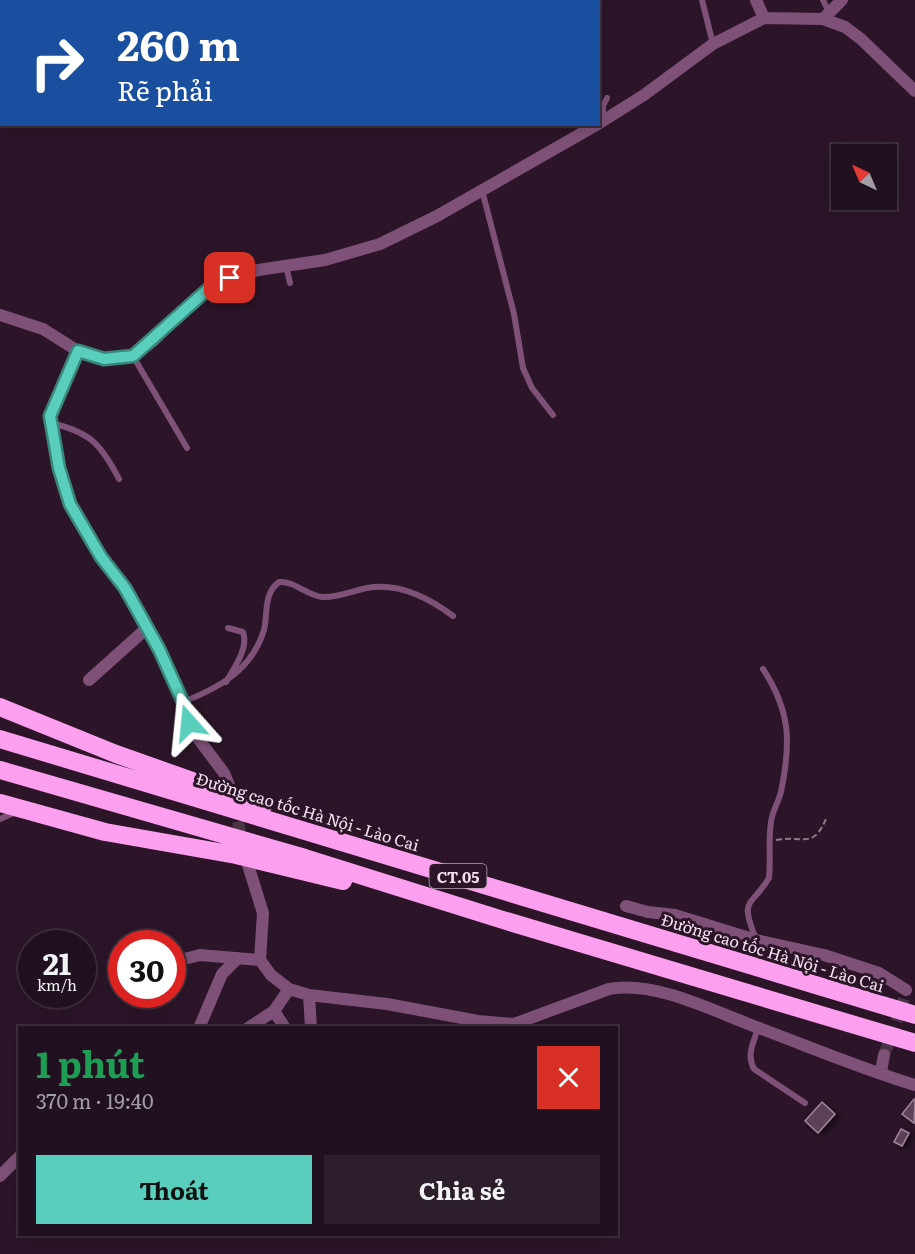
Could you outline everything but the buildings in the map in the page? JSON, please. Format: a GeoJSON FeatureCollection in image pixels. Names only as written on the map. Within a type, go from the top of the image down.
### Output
{"type":"FeatureCollection","features":[{"type":"Feature","properties":{"kind":"highway"},"geometry":{"type":"LineString","coordinates":[[0,707],[379,852]]}},
{"type":"Feature","properties":{"kind":"highway","name":"Đường cao tốc Hà Nội - Lào Cai"},"geometry":{"type":"LineString","coordinates":[[0,739],[915,1015]]}},
{"type":"Feature","properties":{"kind":"highway","name":"CT.05"},"geometry":{"type":"LineString","coordinates":[[0,770],[305,858],[503,920],[915,1043]]}},
{"type":"Feature","properties":{"kind":"highway"},"geometry":{"type":"LineString","coordinates":[[0,803],[105,832],[236,855],[503,920]]}},
{"type":"Feature","properties":{"kind":"street"},"geometry":{"type":"LineString","coordinates":[[756,0],[764,18]]}},
{"type":"Feature","properties":{"kind":"street"},"geometry":{"type":"LineString","coordinates":[[826,16],[842,0]]}},
{"type":"Feature","properties":{"kind":"street"},"geometry":{"type":"LineString","coordinates":[[600,124],[713,44],[764,18],[826,16],[861,39],[915,91]]}},
{"type":"Feature","properties":{"kind":"street"},"geometry":{"type":"LineString","coordinates":[[0,315],[43,329],[78,351],[104,359],[133,356],[153,341],[193,301],[217,284],[243,274],[325,260],[380,244],[596,126]]}},
{"type":"Feature","properties":{"kind":"street"},"geometry":{"type":"LineString","coordinates":[[78,351],[52,408],[51,422],[59,468],[70,504],[101,557],[125,588],[183,702],[191,729],[220,768],[229,785]]}},
{"type":"Feature","properties":{"kind":"street"},"geometry":{"type":"LineString","coordinates":[[89,680],[147,628]]}},
{"type":"Feature","properties":{"kind":"street"},"geometry":{"type":"LineString","coordinates":[[248,864],[263,913],[260,960],[271,975],[289,989],[309,995],[514,1026],[583,998],[621,987],[646,989],[698,1004],[915,1084]]}},
{"type":"Feature","properties":{"kind":"street"},"geometry":{"type":"LineString","coordinates":[[626,906],[648,912],[675,915],[756,940],[824,955],[879,973],[908,992]]}},
{"type":"Feature","properties":{"kind":"street"},"geometry":{"type":"LineString","coordinates":[[186,959],[200,956],[260,960]]}},
{"type":"Feature","properties":{"kind":"street"},"geometry":{"type":"LineString","coordinates":[[200,1026],[222,974],[238,958]]}},
{"type":"Feature","properties":{"kind":"street"},"geometry":{"type":"LineString","coordinates":[[252,1026],[274,1011],[289,989]]}},
{"type":"Feature","properties":{"kind":"street"},"geometry":{"type":"LineString","coordinates":[[309,995],[311,1026]]}},
{"type":"Feature","properties":{"kind":"street"},"geometry":{"type":"LineString","coordinates":[[274,1011],[284,1026]]}},
{"type":"Feature","properties":{"kind":"street"},"geometry":{"type":"LineString","coordinates":[[881,1072],[884,1055]]}},
{"type":"Feature","properties":{"kind":"street"},"geometry":{"type":"LineString","coordinates":[[0,1176],[18,1158]]}},
{"type":"Feature","properties":{"kind":"lane"},"geometry":{"type":"LineString","coordinates":[[702,0],[713,44]]}},
{"type":"Feature","properties":{"kind":"lane"},"geometry":{"type":"LineString","coordinates":[[823,0],[826,16]]}},
{"type":"Feature","properties":{"kind":"lane"},"geometry":{"type":"LineString","coordinates":[[600,124],[607,98]]}},
{"type":"Feature","properties":{"kind":"lane"},"geometry":{"type":"LineString","coordinates":[[482,190],[514,314],[523,368],[532,388],[553,415]]}},
{"type":"Feature","properties":{"kind":"lane"},"geometry":{"type":"LineString","coordinates":[[286,266],[290,282]]}},
{"type":"Feature","properties":{"kind":"lane"},"geometry":{"type":"LineString","coordinates":[[133,356],[187,448]]}},
{"type":"Feature","properties":{"kind":"lane"},"geometry":{"type":"LineString","coordinates":[[51,422],[73,428],[88,436],[105,451],[119,479]]}},
{"type":"Feature","properties":{"kind":"lane"},"geometry":{"type":"LineString","coordinates":[[183,702],[225,682],[240,671],[264,630],[271,589],[279,582],[294,584],[319,596],[334,596],[376,587],[400,589],[421,595],[453,616]]}},
{"type":"Feature","properties":{"kind":"lane"},"geometry":{"type":"LineString","coordinates":[[225,682],[237,662],[245,638],[243,632],[228,628]]}},
{"type":"Feature","properties":{"kind":"lane"},"geometry":{"type":"LineString","coordinates":[[756,940],[749,920],[748,906],[769,878],[771,822],[781,790],[789,745],[782,705],[763,669]]}},
{"type":"Feature","properties":{"kind":"lane"},"geometry":{"type":"LineString","coordinates":[[0,819],[24,810]]}},
{"type":"Feature","properties":{"kind":"lane"},"geometry":{"type":"LineString","coordinates":[[758,1028],[749,1060],[754,1068],[805,1103]]}},
{"type":"Feature","properties":{"kind":"path"},"geometry":{"type":"LineString","coordinates":[[771,841],[789,839],[808,841],[821,831],[827,816]]}},
{"type":"Feature","properties":{"kind":"tunnel"},"geometry":{"type":"LineString","coordinates":[[234,804],[243,846]]}},
{"type":"Feature","properties":{"kind":"tunnel"},"geometry":{"type":"LineString","coordinates":[[884,1055],[904,999]]}},
{"type":"Feature","properties":{"kind":"route"},"geometry":{"type":"LineString","coordinates":[[189,723],[183,702],[159,649],[125,588],[101,557],[70,504],[55,451],[50,416],[78,351],[104,359],[133,356],[153,341],[207,290],[230,278]]}}]}
